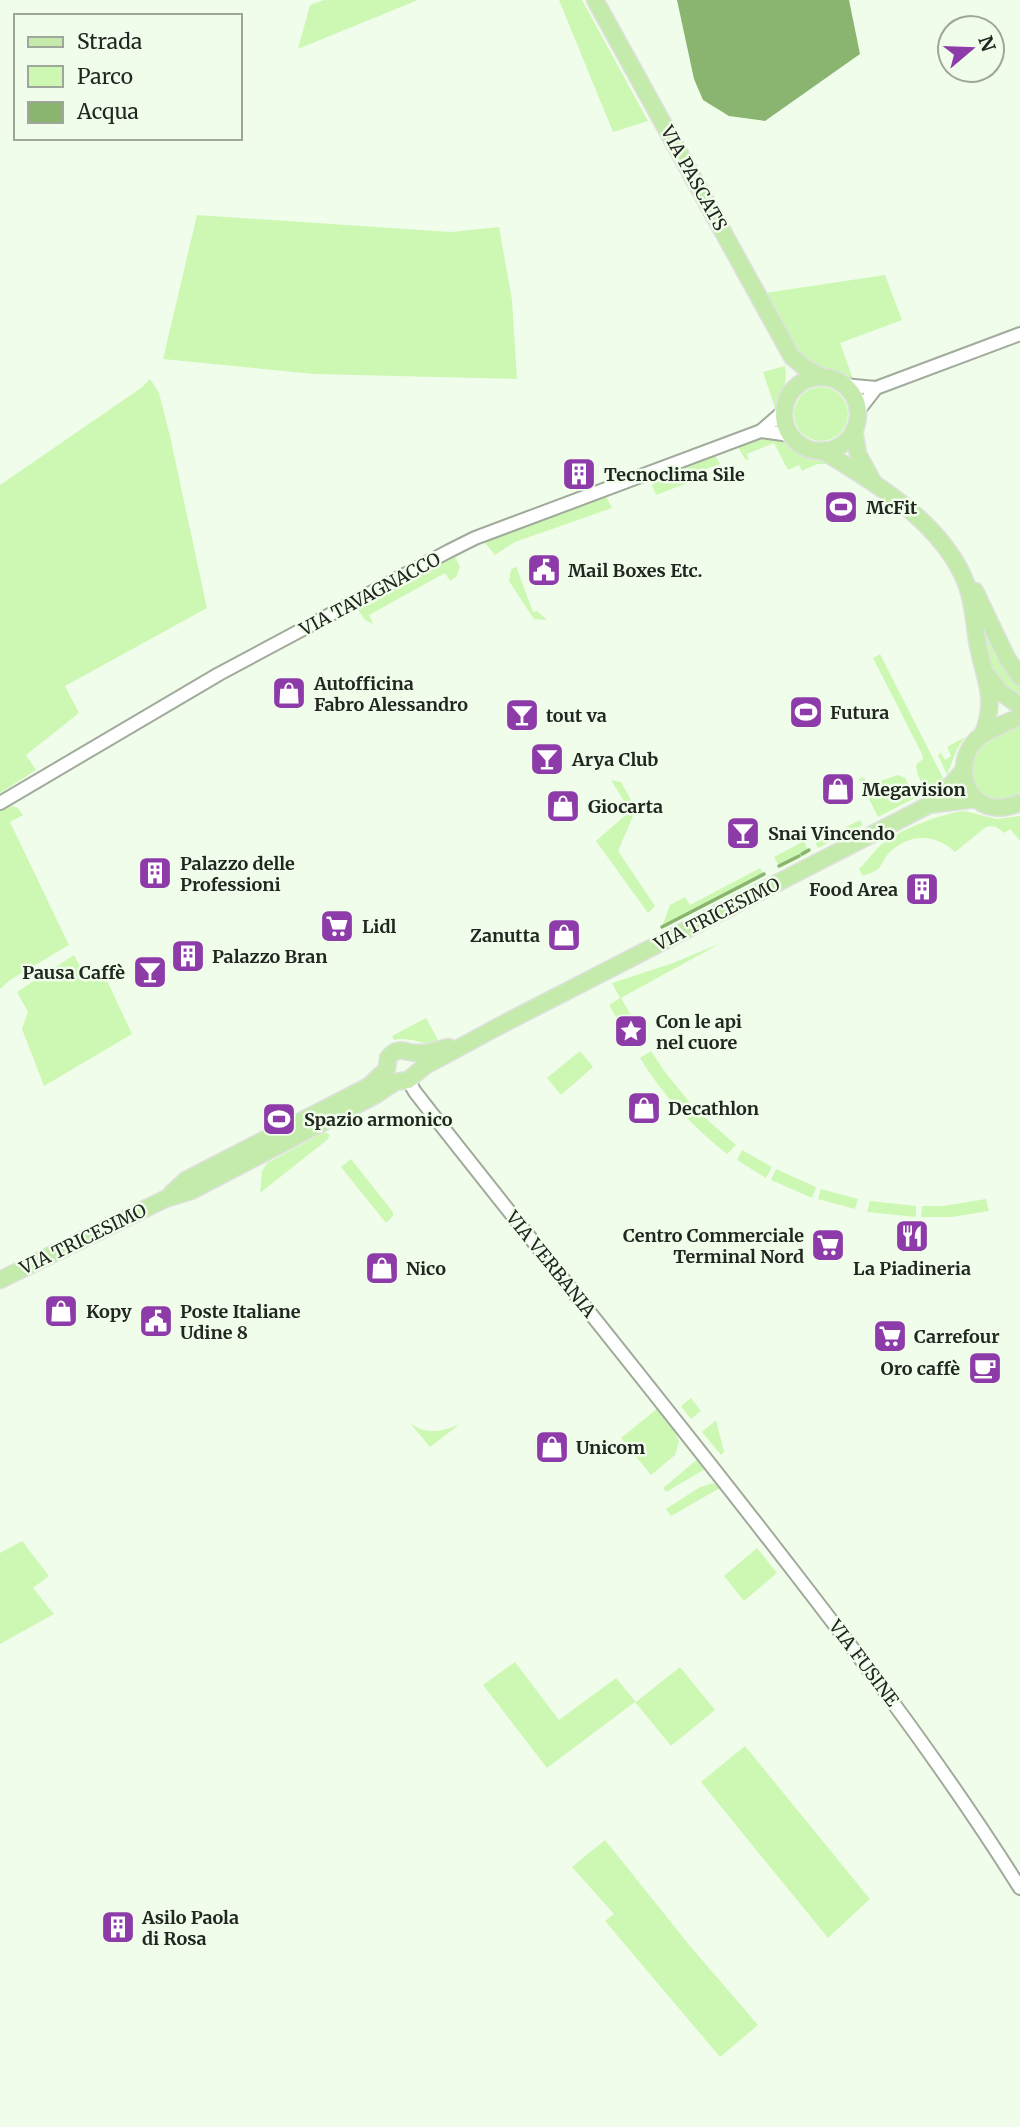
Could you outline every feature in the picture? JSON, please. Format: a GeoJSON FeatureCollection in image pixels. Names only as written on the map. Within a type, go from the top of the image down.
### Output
{"type":"FeatureCollection","features":[{"type":"Feature","properties":{"kind":"main road","name":"VIA PASCATS"},"geometry":{"type":"LineString","coordinates":[[595,0],[792,357],[822,377]]}},
{"type":"Feature","properties":{"kind":"main road"},"geometry":{"type":"LineString","coordinates":[[791,392],[810,378],[833,379],[844,385],[853,397],[858,411],[854,430],[847,441],[836,448],[811,450],[790,435],[785,424],[784,411],[791,392],[792,357]]}},
{"type":"Feature","properties":{"kind":"main road"},"geometry":{"type":"LineString","coordinates":[[854,430],[862,465],[873,482]]}},
{"type":"Feature","properties":{"kind":"main road"},"geometry":{"type":"LineString","coordinates":[[823,451],[873,482],[927,527],[970,581],[1006,658],[1020,677]]}},
{"type":"Feature","properties":{"kind":"main road"},"geometry":{"type":"LineString","coordinates":[[956,563],[969,592],[987,675],[990,701],[984,734]]}},
{"type":"Feature","properties":{"kind":"main road"},"geometry":{"type":"LineString","coordinates":[[987,675],[1000,692],[1020,706]]}},
{"type":"Feature","properties":{"kind":"main road"},"geometry":{"type":"LineString","coordinates":[[984,734],[1020,717]]}},
{"type":"Feature","properties":{"kind":"main road","name":"VIA TRICESIMO"},"geometry":{"type":"LineString","coordinates":[[0,1280],[165,1199],[195,1176],[369,1086],[402,1075],[928,805],[963,771],[969,749],[984,734]]}},
{"type":"Feature","properties":{"kind":"main road"},"geometry":{"type":"LineString","coordinates":[[963,771],[968,789],[976,799],[992,807],[1009,807],[1020,803]]}},
{"type":"Feature","properties":{"kind":"main road","name":"VIA TRICESIMO"},"geometry":{"type":"LineString","coordinates":[[928,805],[976,799]]}},
{"type":"Feature","properties":{"kind":"main road","name":"VIA TRICESIMO"},"geometry":{"type":"LineString","coordinates":[[402,1075],[387,1060],[393,1052],[405,1050],[413,1054],[440,1049],[505,1023]]}},
{"type":"Feature","properties":{"kind":"main road"},"geometry":{"type":"LineString","coordinates":[[402,1075],[417,1061],[413,1054]]}},
{"type":"Feature","properties":{"kind":"street"},"geometry":{"type":"LineString","coordinates":[[844,385],[876,388],[1020,334]]}},
{"type":"Feature","properties":{"kind":"street"},"geometry":{"type":"LineString","coordinates":[[858,411],[876,388]]}},
{"type":"Feature","properties":{"kind":"street","name":"VIA TAVAGNACCO"},"geometry":{"type":"LineString","coordinates":[[0,803],[219,674],[475,538],[761,431],[784,411]]}},
{"type":"Feature","properties":{"kind":"street","name":"VIA TAVAGNACCO"},"geometry":{"type":"LineString","coordinates":[[761,431],[790,435]]}},
{"type":"Feature","properties":{"kind":"street","name":"VIA VERBANIA"},"geometry":{"type":"LineString","coordinates":[[402,1075],[696,1446]]}},
{"type":"Feature","properties":{"kind":"street","name":"VIA FUSINE"},"geometry":{"type":"LineString","coordinates":[[696,1446],[918,1735],[1020,1888]]}},
{"type":"Feature","properties":{"kind":"green space"},"geometry":{"type":"Polygon","coordinates":[[[324,0],[418,0],[298,49],[310,5],[324,0]]]}},
{"type":"Feature","properties":{"kind":"green space"},"geometry":{"type":"Polygon","coordinates":[[[559,0],[582,0],[648,121],[613,132],[559,0]]]}},
{"type":"Feature","properties":{"kind":"green space"},"geometry":{"type":"Polygon","coordinates":[[[197,215],[451,232],[499,227],[512,300],[517,379],[313,374],[163,359],[197,215]]]}},
{"type":"Feature","properties":{"kind":"green space"},"geometry":{"type":"Polygon","coordinates":[[[885,275],[902,320],[840,343],[853,379],[821,369],[804,357],[765,293],[885,275]]]}},
{"type":"Feature","properties":{"kind":"green space"},"geometry":{"type":"Polygon","coordinates":[[[785,366],[784,388],[775,408],[763,372],[785,366]]]}},
{"type":"Feature","properties":{"kind":"green space"},"geometry":{"type":"Polygon","coordinates":[[[150,379],[159,393],[170,436],[207,608],[65,686],[79,713],[26,755],[36,770],[0,793],[0,485],[141,388],[150,379]]]}},
{"type":"Feature","properties":{"kind":"green space"},"geometry":{"type":"Polygon","coordinates":[[[826,387],[836,391],[844,399],[848,414],[844,429],[836,437],[816,441],[806,437],[798,429],[794,409],[798,399],[806,391],[826,387]]]}},
{"type":"Feature","properties":{"kind":"green space"},"geometry":{"type":"Polygon","coordinates":[[[763,437],[789,440],[808,454],[830,464],[817,464],[802,471],[799,465],[788,470],[774,443],[747,454],[749,460],[745,459],[737,446],[763,437]]]}},
{"type":"Feature","properties":{"kind":"green space"},"geometry":{"type":"Polygon","coordinates":[[[715,455],[720,464],[703,470],[706,476],[656,495],[652,485],[657,482],[655,478],[715,455]]]}},
{"type":"Feature","properties":{"kind":"green space"},"geometry":{"type":"Polygon","coordinates":[[[606,496],[612,508],[515,542],[495,555],[484,542],[606,496]]]}},
{"type":"Feature","properties":{"kind":"green space"},"geometry":{"type":"Polygon","coordinates":[[[454,555],[460,567],[456,577],[450,581],[445,573],[369,615],[373,624],[365,620],[357,608],[454,555]]]}},
{"type":"Feature","properties":{"kind":"green space"},"geometry":{"type":"Polygon","coordinates":[[[516,566],[533,612],[537,611],[547,620],[534,619],[509,581],[511,570],[516,566]]]}},
{"type":"Feature","properties":{"kind":"green space"},"geometry":{"type":"Polygon","coordinates":[[[986,625],[1020,684],[1020,699],[998,676],[987,656],[984,646],[986,625]]]}},
{"type":"Feature","properties":{"kind":"green space"},"geometry":{"type":"Polygon","coordinates":[[[880,654],[944,780],[929,791],[918,776],[916,765],[923,759],[922,754],[873,658],[880,654]]]}},
{"type":"Feature","properties":{"kind":"green space"},"geometry":{"type":"Polygon","coordinates":[[[1020,725],[1020,793],[1005,800],[987,797],[975,784],[973,758],[981,745],[1020,725]]]}},
{"type":"Feature","properties":{"kind":"green space"},"geometry":{"type":"Polygon","coordinates":[[[965,737],[947,775],[938,755],[941,753],[945,760],[951,756],[947,747],[965,737]]]}},
{"type":"Feature","properties":{"kind":"green space"},"geometry":{"type":"Polygon","coordinates":[[[898,775],[905,778],[915,798],[878,817],[859,779],[862,777],[871,784],[898,775]]]}},
{"type":"Feature","properties":{"kind":"green space"},"geometry":{"type":"Polygon","coordinates":[[[611,780],[621,782],[636,809],[618,851],[655,906],[648,913],[596,841],[630,811],[611,780]]]}},
{"type":"Feature","properties":{"kind":"green space"},"geometry":{"type":"Polygon","coordinates":[[[12,806],[18,808],[23,815],[10,822],[69,945],[10,980],[0,989],[0,811],[12,806]]]}},
{"type":"Feature","properties":{"kind":"green space"},"geometry":{"type":"Polygon","coordinates":[[[965,811],[996,819],[1020,816],[1020,841],[1010,829],[1004,833],[992,826],[986,827],[955,852],[932,839],[915,839],[899,845],[889,853],[878,869],[863,876],[859,869],[890,838],[934,818],[965,811]]]}},
{"type":"Feature","properties":{"kind":"green space"},"geometry":{"type":"Polygon","coordinates":[[[860,820],[863,825],[818,848],[815,843],[860,820]]]}},
{"type":"Feature","properties":{"kind":"green space"},"geometry":{"type":"Polygon","coordinates":[[[804,841],[809,853],[780,868],[774,857],[804,841]]]}},
{"type":"Feature","properties":{"kind":"green space"},"geometry":{"type":"Polygon","coordinates":[[[760,868],[765,876],[661,929],[670,905],[685,897],[690,905],[760,868]]]}},
{"type":"Feature","properties":{"kind":"green space"},"geometry":{"type":"Polygon","coordinates":[[[721,943],[621,998],[645,1040],[634,1046],[609,1005],[620,998],[612,983],[673,963],[721,943]]]}},
{"type":"Feature","properties":{"kind":"green space"},"geometry":{"type":"Polygon","coordinates":[[[74,955],[86,978],[102,970],[132,1034],[44,1086],[22,1029],[28,1012],[17,992],[74,955]]]}},
{"type":"Feature","properties":{"kind":"green space"},"geometry":{"type":"Polygon","coordinates":[[[426,1018],[439,1042],[394,1040],[392,1036],[426,1018]]]}},
{"type":"Feature","properties":{"kind":"green space"},"geometry":{"type":"Polygon","coordinates":[[[580,1051],[593,1067],[561,1095],[547,1078],[580,1051]]]}},
{"type":"Feature","properties":{"kind":"green space"},"geometry":{"type":"Polygon","coordinates":[[[651,1051],[695,1109],[736,1145],[727,1154],[690,1121],[658,1085],[640,1058],[651,1051]]]}},
{"type":"Feature","properties":{"kind":"green space"},"geometry":{"type":"Polygon","coordinates":[[[325,1132],[330,1135],[327,1140],[260,1193],[262,1171],[267,1163],[325,1132]]]}},
{"type":"Feature","properties":{"kind":"green space"},"geometry":{"type":"Polygon","coordinates":[[[742,1150],[772,1167],[766,1178],[737,1160],[742,1150]]]}},
{"type":"Feature","properties":{"kind":"green space"},"geometry":{"type":"Polygon","coordinates":[[[351,1159],[393,1212],[393,1216],[386,1223],[341,1167],[351,1159]]]}},
{"type":"Feature","properties":{"kind":"green space"},"geometry":{"type":"Polygon","coordinates":[[[776,1169],[816,1187],[812,1198],[771,1180],[776,1169]]]}},
{"type":"Feature","properties":{"kind":"green space"},"geometry":{"type":"Polygon","coordinates":[[[821,1189],[858,1199],[855,1209],[818,1199],[821,1189]]]}},
{"type":"Feature","properties":{"kind":"green space"},"geometry":{"type":"Polygon","coordinates":[[[986,1199],[989,1211],[952,1217],[921,1217],[922,1206],[943,1206],[986,1199]]]}},
{"type":"Feature","properties":{"kind":"green space"},"geometry":{"type":"Polygon","coordinates":[[[870,1201],[916,1206],[916,1217],[867,1212],[870,1201]]]}},
{"type":"Feature","properties":{"kind":"green space"},"geometry":{"type":"Polygon","coordinates":[[[691,1398],[701,1411],[691,1419],[681,1406],[691,1398]]]}},
{"type":"Feature","properties":{"kind":"green space"},"geometry":{"type":"Polygon","coordinates":[[[658,1408],[674,1428],[679,1442],[675,1455],[651,1475],[621,1438],[658,1408]]]}},
{"type":"Feature","properties":{"kind":"green space"},"geometry":{"type":"Polygon","coordinates":[[[716,1420],[724,1452],[721,1455],[702,1432],[716,1420]]]}},
{"type":"Feature","properties":{"kind":"green space"},"geometry":{"type":"Polygon","coordinates":[[[410,1423],[428,1431],[447,1429],[460,1424],[430,1447],[410,1423]]]}},
{"type":"Feature","properties":{"kind":"green space"},"geometry":{"type":"Polygon","coordinates":[[[699,1458],[707,1468],[666,1492],[663,1488],[699,1458]]]}},
{"type":"Feature","properties":{"kind":"green space"},"geometry":{"type":"Polygon","coordinates":[[[713,1483],[720,1488],[671,1516],[666,1509],[700,1487],[713,1483]]]}},
{"type":"Feature","properties":{"kind":"green space"},"geometry":{"type":"Polygon","coordinates":[[[22,1541],[49,1576],[33,1588],[54,1614],[0,1644],[0,1553],[22,1541]]]}},
{"type":"Feature","properties":{"kind":"green space"},"geometry":{"type":"Polygon","coordinates":[[[757,1548],[777,1573],[744,1601],[724,1576],[757,1548]]]}},
{"type":"Feature","properties":{"kind":"green space"},"geometry":{"type":"Polygon","coordinates":[[[515,1662],[559,1720],[616,1678],[636,1702],[680,1667],[715,1710],[671,1746],[635,1702],[547,1768],[483,1685],[515,1662]]]}},
{"type":"Feature","properties":{"kind":"green space"},"geometry":{"type":"Polygon","coordinates":[[[745,1746],[870,1899],[828,1938],[701,1782],[745,1746]]]}},
{"type":"Feature","properties":{"kind":"green space"},"geometry":{"type":"Polygon","coordinates":[[[605,1840],[758,2025],[720,2057],[605,1921],[614,1914],[572,1867],[605,1840]]]}},
{"type":"Feature","properties":{"kind":"water"},"geometry":{"type":"Polygon","coordinates":[[[677,0],[849,0],[860,54],[765,121],[729,116],[703,100],[694,79],[677,0]]]}},
{"type":"Feature","properties":{"kind":"waterway"},"geometry":{"type":"LineString","coordinates":[[802,854],[809,850]]}},
{"type":"Feature","properties":{"kind":"waterway"},"geometry":{"type":"LineString","coordinates":[[779,866],[799,856]]}},
{"type":"Feature","properties":{"kind":"waterway"},"geometry":{"type":"LineString","coordinates":[[662,927],[764,874]]}},
{"type":"Feature","properties":{"kind":"place","name":"Tecnoclima Sile"},"geometry":{"type":"Point","coordinates":[579,474]}},
{"type":"Feature","properties":{"kind":"place","name":"McFit"},"geometry":{"type":"Point","coordinates":[841,507]}},
{"type":"Feature","properties":{"kind":"place","name":"Mail Boxes Etc."},"geometry":{"type":"Point","coordinates":[544,570]}},
{"type":"Feature","properties":{"kind":"place","name":"Autofficina Fabro Alessandro"},"geometry":{"type":"Point","coordinates":[289,693]}},
{"type":"Feature","properties":{"kind":"place","name":"Futura"},"geometry":{"type":"Point","coordinates":[806,712]}},
{"type":"Feature","properties":{"kind":"place","name":"tout va"},"geometry":{"type":"Point","coordinates":[522,715]}},
{"type":"Feature","properties":{"kind":"place","name":"Arya Club"},"geometry":{"type":"Point","coordinates":[547,759]}},
{"type":"Feature","properties":{"kind":"place","name":"Megavision"},"geometry":{"type":"Point","coordinates":[838,789]}},
{"type":"Feature","properties":{"kind":"place","name":"Giocarta"},"geometry":{"type":"Point","coordinates":[563,806]}},
{"type":"Feature","properties":{"kind":"place","name":"Snai Vincendo"},"geometry":{"type":"Point","coordinates":[743,833]}},
{"type":"Feature","properties":{"kind":"place","name":"Palazzo delle Professioni"},"geometry":{"type":"Point","coordinates":[155,873]}},
{"type":"Feature","properties":{"kind":"place","name":"Food Area"},"geometry":{"type":"Point","coordinates":[922,889]}},
{"type":"Feature","properties":{"kind":"place","name":"Lidl"},"geometry":{"type":"Point","coordinates":[337,926]}},
{"type":"Feature","properties":{"kind":"place","name":"Zanutta"},"geometry":{"type":"Point","coordinates":[564,935]}},
{"type":"Feature","properties":{"kind":"place","name":"Palazzo Bran"},"geometry":{"type":"Point","coordinates":[188,956]}},
{"type":"Feature","properties":{"kind":"place","name":"Pausa Caffè"},"geometry":{"type":"Point","coordinates":[150,972]}},
{"type":"Feature","properties":{"kind":"place","name":"Con le api nel cuore"},"geometry":{"type":"Point","coordinates":[631,1031]}},
{"type":"Feature","properties":{"kind":"place","name":"Decathlon"},"geometry":{"type":"Point","coordinates":[644,1108]}},
{"type":"Feature","properties":{"kind":"place","name":"Spazio armonico"},"geometry":{"type":"Point","coordinates":[279,1119]}},
{"type":"Feature","properties":{"kind":"place","name":"La Piadineria"},"geometry":{"type":"Point","coordinates":[912,1236]}},
{"type":"Feature","properties":{"kind":"place","name":"Centro Commerciale Terminal Nord"},"geometry":{"type":"Point","coordinates":[828,1245]}},
{"type":"Feature","properties":{"kind":"place","name":"Nico"},"geometry":{"type":"Point","coordinates":[382,1268]}},
{"type":"Feature","properties":{"kind":"place","name":"Kopy"},"geometry":{"type":"Point","coordinates":[61,1311]}},
{"type":"Feature","properties":{"kind":"place","name":"Poste Italiane Udine 8"},"geometry":{"type":"Point","coordinates":[156,1321]}},
{"type":"Feature","properties":{"kind":"place","name":"Carrefour"},"geometry":{"type":"Point","coordinates":[890,1336]}},
{"type":"Feature","properties":{"kind":"place","name":"Oro caffè"},"geometry":{"type":"Point","coordinates":[985,1368]}},
{"type":"Feature","properties":{"kind":"place","name":"Unicom"},"geometry":{"type":"Point","coordinates":[552,1447]}},
{"type":"Feature","properties":{"kind":"place","name":"Asilo Paola di Rosa"},"geometry":{"type":"Point","coordinates":[118,1927]}}]}
